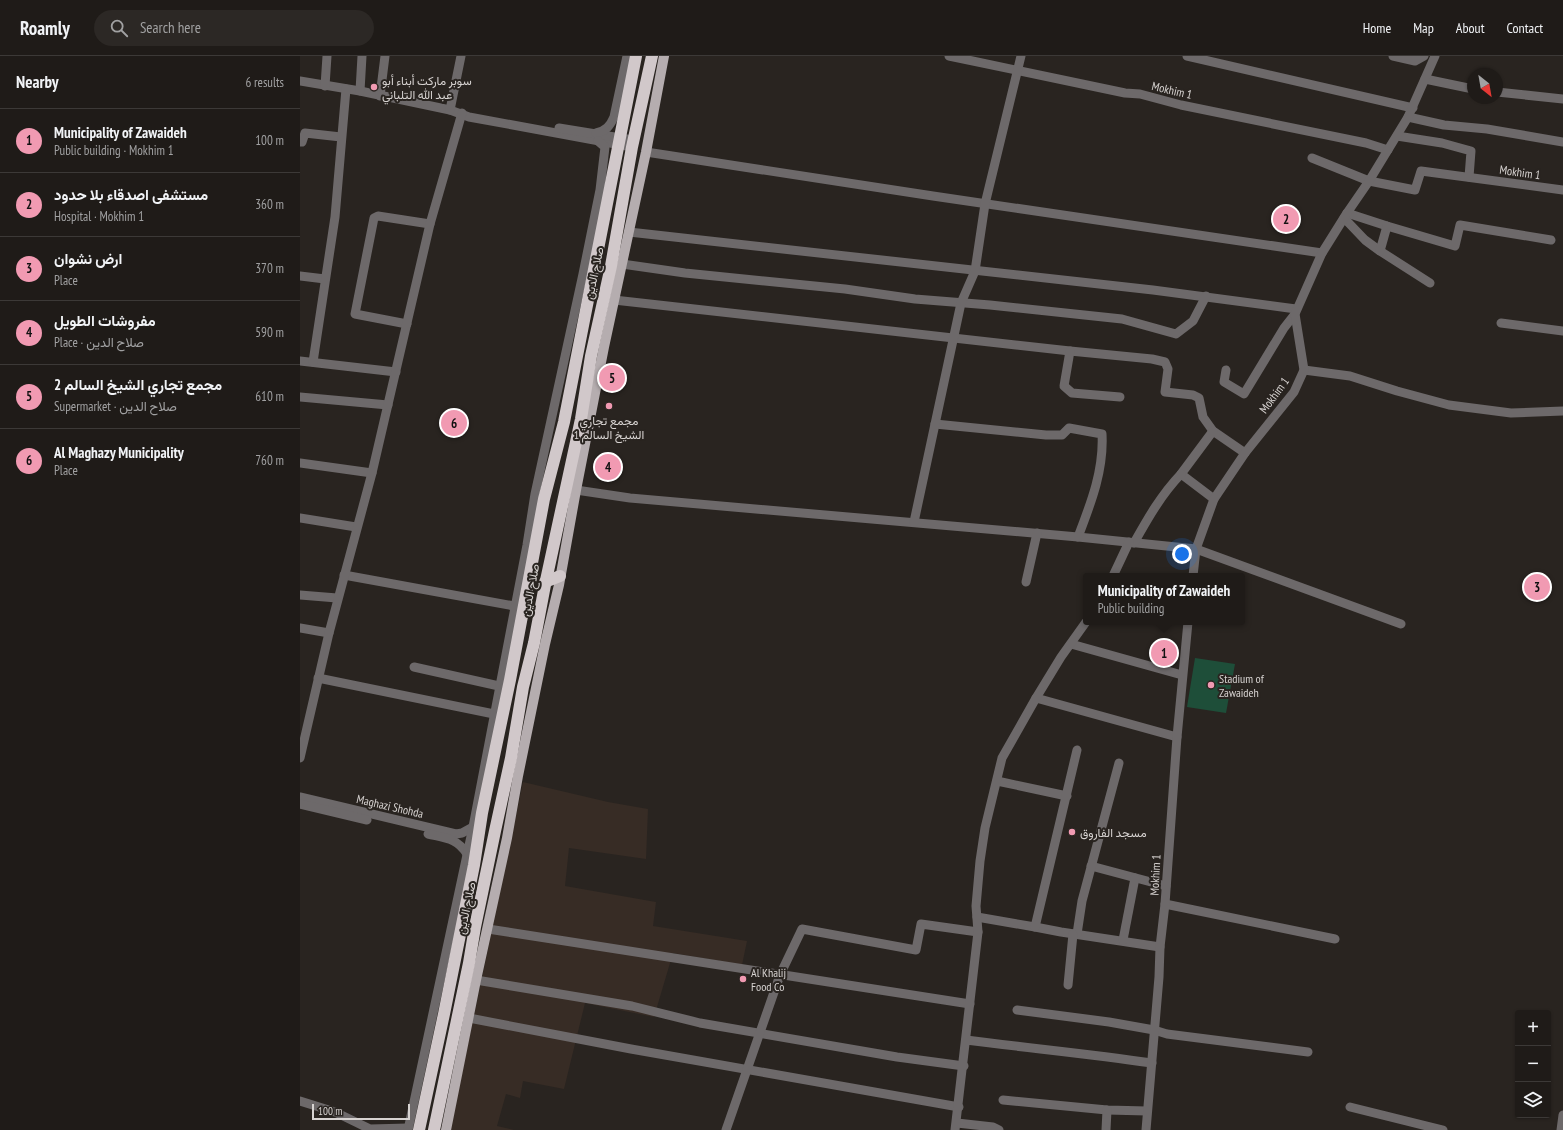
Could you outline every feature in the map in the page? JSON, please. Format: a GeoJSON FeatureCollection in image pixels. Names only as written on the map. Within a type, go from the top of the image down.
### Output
{"type":"FeatureCollection","features":[{"type":"Feature","properties":{"kind":"highway","name":"صلاح الدين"},"geometry":{"type":"LineString","coordinates":[[412,1129],[444,1014],[474,865],[476,827],[510,680],[544,499],[564,422],[636,56]]}},
{"type":"Feature","properties":{"kind":"highway","name":"صلاح الدين"},"geometry":{"type":"LineString","coordinates":[[434,1130],[470,963],[475,927],[511,758],[523,687],[534,643],[545,582],[581,419],[591,356],[611,266],[632,144],[652,56]]}},
{"type":"Feature","properties":{"kind":"highway"},"geometry":{"type":"LineString","coordinates":[[591,356],[604,347]]}},
{"type":"Feature","properties":{"kind":"highway"},"geometry":{"type":"LineString","coordinates":[[545,582],[560,576]]}},
{"type":"Feature","properties":{"kind":"highway"},"geometry":{"type":"LineString","coordinates":[[510,680],[523,687]]}},
{"type":"Feature","properties":{"kind":"highway"},"geometry":{"type":"LineString","coordinates":[[476,827],[488,833],[495,832]]}},
{"type":"Feature","properties":{"kind":"main road"},"geometry":{"type":"LineString","coordinates":[[446,1130],[476,980],[507,838],[521,760],[560,576],[604,347],[646,152],[664,56]]}},
{"type":"Feature","properties":{"kind":"street"},"geometry":{"type":"LineString","coordinates":[[326,86],[327,56]]}},
{"type":"Feature","properties":{"kind":"street"},"geometry":{"type":"LineString","coordinates":[[360,91],[362,56]]}},
{"type":"Feature","properties":{"kind":"street"},"geometry":{"type":"LineString","coordinates":[[380,96],[385,56]]}},
{"type":"Feature","properties":{"kind":"street"},"geometry":{"type":"LineString","coordinates":[[450,110],[461,56]]}},
{"type":"Feature","properties":{"kind":"street"},"geometry":{"type":"LineString","coordinates":[[596,137],[611,124],[614,117],[627,56]]}},
{"type":"Feature","properties":{"kind":"street","name":"Mokhim 1"},"geometry":{"type":"LineString","coordinates":[[949,56],[1366,143],[1388,150]]}},
{"type":"Feature","properties":{"kind":"street"},"geometry":{"type":"LineString","coordinates":[[914,522],[961,303],[975,271],[985,204],[1022,56]]}},
{"type":"Feature","properties":{"kind":"street"},"geometry":{"type":"LineString","coordinates":[[1187,56],[1413,108]]}},
{"type":"Feature","properties":{"kind":"street"},"geometry":{"type":"LineString","coordinates":[[1393,56],[1415,61],[1424,56]]}},
{"type":"Feature","properties":{"kind":"street"},"geometry":{"type":"LineString","coordinates":[[1226,370],[1224,382],[1244,394],[1284,328],[1296,312],[1322,253],[1345,215],[1369,181],[1408,117],[1436,56]]}},
{"type":"Feature","properties":{"kind":"street"},"geometry":{"type":"LineString","coordinates":[[1426,79],[1467,88]]}},
{"type":"Feature","properties":{"kind":"street"},"geometry":{"type":"LineString","coordinates":[[300,81],[360,91],[450,110],[462,113],[469,117],[632,144]]}},
{"type":"Feature","properties":{"kind":"street"},"geometry":{"type":"LineString","coordinates":[[313,362],[335,217],[346,89]]}},
{"type":"Feature","properties":{"kind":"street"},"geometry":{"type":"LineString","coordinates":[[1503,93],[1563,99]]}},
{"type":"Feature","properties":{"kind":"street"},"geometry":{"type":"LineString","coordinates":[[300,758],[337,598],[372,473],[430,224],[462,113]]}},
{"type":"Feature","properties":{"kind":"street"},"geometry":{"type":"LineString","coordinates":[[1408,117],[1444,125],[1487,129],[1563,142]]}},
{"type":"Feature","properties":{"kind":"street"},"geometry":{"type":"LineString","coordinates":[[300,142],[302,142],[305,133],[341,136]]}},
{"type":"Feature","properties":{"kind":"street"},"geometry":{"type":"LineString","coordinates":[[1397,136],[1471,151],[1469,177]]}},
{"type":"Feature","properties":{"kind":"street"},"geometry":{"type":"LineString","coordinates":[[300,1101],[335,1112],[370,1129],[412,1129],[467,854],[476,827],[494,714],[535,494],[582,282],[600,190],[605,147],[596,137]]}},
{"type":"Feature","properties":{"kind":"street"},"geometry":{"type":"LineString","coordinates":[[646,152],[985,204],[1322,253]]}},
{"type":"Feature","properties":{"kind":"street","name":"Mokhim 1"},"geometry":{"type":"LineString","coordinates":[[1312,158],[1369,181],[1415,190],[1422,171],[1563,190]]}},
{"type":"Feature","properties":{"kind":"street"},"geometry":{"type":"LineString","coordinates":[[1345,215],[1455,246],[1460,225],[1552,240]]}},
{"type":"Feature","properties":{"kind":"street"},"geometry":{"type":"LineString","coordinates":[[1345,215],[1366,240],[1380,251],[1430,283]]}},
{"type":"Feature","properties":{"kind":"street"},"geometry":{"type":"LineString","coordinates":[[407,324],[355,314],[374,218],[378,216],[430,224]]}},
{"type":"Feature","properties":{"kind":"street"},"geometry":{"type":"LineString","coordinates":[[1380,251],[1387,226]]}},
{"type":"Feature","properties":{"kind":"street"},"geometry":{"type":"LineString","coordinates":[[629,232],[1206,296],[1296,312]]}},
{"type":"Feature","properties":{"kind":"street"},"geometry":{"type":"LineString","coordinates":[[622,264],[685,274],[845,289],[915,299],[1122,320],[1176,334],[1193,321],[1206,296]]}},
{"type":"Feature","properties":{"kind":"street"},"geometry":{"type":"LineString","coordinates":[[300,276],[325,279]]}},
{"type":"Feature","properties":{"kind":"street"},"geometry":{"type":"LineString","coordinates":[[614,300],[1152,359],[1165,362],[1168,369],[1165,392],[1193,395],[1199,398],[1203,417],[1213,431],[1245,453]]}},
{"type":"Feature","properties":{"kind":"street","name":"Mokhim 1"},"geometry":{"type":"LineString","coordinates":[[1193,573],[1196,550],[1214,499],[1245,453],[1294,392],[1304,370],[1296,312]]}},
{"type":"Feature","properties":{"kind":"street"},"geometry":{"type":"LineString","coordinates":[[1501,323],[1563,331]]}},
{"type":"Feature","properties":{"kind":"street"},"geometry":{"type":"LineString","coordinates":[[1070,351],[1064,386],[1072,393],[1120,397]]}},
{"type":"Feature","properties":{"kind":"street"},"geometry":{"type":"LineString","coordinates":[[300,361],[396,372]]}},
{"type":"Feature","properties":{"kind":"street"},"geometry":{"type":"LineString","coordinates":[[1304,370],[1350,376],[1449,405],[1511,413],[1563,411]]}},
{"type":"Feature","properties":{"kind":"street"},"geometry":{"type":"LineString","coordinates":[[300,397],[388,405]]}},
{"type":"Feature","properties":{"kind":"street"},"geometry":{"type":"LineString","coordinates":[[935,424],[1062,436],[1069,428],[1102,434],[1103,449],[1095,493],[1078,537]]}},
{"type":"Feature","properties":{"kind":"street"},"geometry":{"type":"LineString","coordinates":[[1115,573],[1154,507],[1213,431]]}},
{"type":"Feature","properties":{"kind":"street"},"geometry":{"type":"LineString","coordinates":[[300,463],[372,473]]}},
{"type":"Feature","properties":{"kind":"street"},"geometry":{"type":"LineString","coordinates":[[1181,474],[1214,499]]}},
{"type":"Feature","properties":{"kind":"street"},"geometry":{"type":"LineString","coordinates":[[576,490],[630,498],[1038,533],[1196,550],[1401,624]]}},
{"type":"Feature","properties":{"kind":"street"},"geometry":{"type":"LineString","coordinates":[[300,518],[356,527]]}},
{"type":"Feature","properties":{"kind":"street"},"geometry":{"type":"LineString","coordinates":[[1026,582],[1038,533]]}},
{"type":"Feature","properties":{"kind":"street"},"geometry":{"type":"LineString","coordinates":[[344,575],[514,606]]}},
{"type":"Feature","properties":{"kind":"street"},"geometry":{"type":"LineString","coordinates":[[300,595],[337,598]]}},
{"type":"Feature","properties":{"kind":"street"},"geometry":{"type":"LineString","coordinates":[[999,1130],[993,1127],[956,1126],[978,932],[976,906],[985,828],[1002,758],[1061,657],[1084,625]]}},
{"type":"Feature","properties":{"kind":"street","name":"Mokhim 1"},"geometry":{"type":"LineString","coordinates":[[1146,1130],[1182,675],[1188,625]]}},
{"type":"Feature","properties":{"kind":"street"},"geometry":{"type":"LineString","coordinates":[[300,628],[329,632]]}},
{"type":"Feature","properties":{"kind":"street"},"geometry":{"type":"LineString","coordinates":[[1071,644],[1182,675]]}},
{"type":"Feature","properties":{"kind":"street"},"geometry":{"type":"LineString","coordinates":[[414,667],[499,686]]}},
{"type":"Feature","properties":{"kind":"street"},"geometry":{"type":"LineString","coordinates":[[318,678],[494,714]]}},
{"type":"Feature","properties":{"kind":"street"},"geometry":{"type":"LineString","coordinates":[[1036,698],[1177,737]]}},
{"type":"Feature","properties":{"kind":"street"},"geometry":{"type":"LineString","coordinates":[[1035,926],[1077,750]]}},
{"type":"Feature","properties":{"kind":"street"},"geometry":{"type":"LineString","coordinates":[[1068,985],[1075,934],[1082,901],[1119,763]]}},
{"type":"Feature","properties":{"kind":"street"},"geometry":{"type":"LineString","coordinates":[[997,781],[1067,796]]}},
{"type":"Feature","properties":{"kind":"street","name":"Maghazi Shohda"},"geometry":{"type":"LineString","coordinates":[[300,797],[456,834],[462,834],[476,827]]}},
{"type":"Feature","properties":{"kind":"street","name":"Maghazi Shohda"},"geometry":{"type":"LineString","coordinates":[[300,804],[454,841],[462,846],[467,854]]}},
{"type":"Feature","properties":{"kind":"street"},"geometry":{"type":"LineString","coordinates":[[1091,866],[1166,886]]}},
{"type":"Feature","properties":{"kind":"street"},"geometry":{"type":"LineString","coordinates":[[1123,940],[1135,878]]}},
{"type":"Feature","properties":{"kind":"street"},"geometry":{"type":"LineString","coordinates":[[1165,904],[1336,939]]}},
{"type":"Feature","properties":{"kind":"street"},"geometry":{"type":"LineString","coordinates":[[977,917],[1160,947]]}},
{"type":"Feature","properties":{"kind":"street"},"geometry":{"type":"LineString","coordinates":[[726,1130],[780,975],[802,929],[916,950],[921,924],[978,932]]}},
{"type":"Feature","properties":{"kind":"street"},"geometry":{"type":"LineString","coordinates":[[488,929],[970,1004]]}},
{"type":"Feature","properties":{"kind":"street"},"geometry":{"type":"LineString","coordinates":[[476,980],[632,1006],[700,1023],[889,1055],[964,1066]]}},
{"type":"Feature","properties":{"kind":"street"},"geometry":{"type":"LineString","coordinates":[[1017,1010],[1073,1017],[1154,1030],[1167,1034],[1308,1052]]}},
{"type":"Feature","properties":{"kind":"street"},"geometry":{"type":"LineString","coordinates":[[469,1018],[631,1049],[958,1107]]}},
{"type":"Feature","properties":{"kind":"street"},"geometry":{"type":"LineString","coordinates":[[966,1040],[1152,1063]]}},
{"type":"Feature","properties":{"kind":"street"},"geometry":{"type":"LineString","coordinates":[[1003,1100],[1107,1110],[1147,1111]]}},
{"type":"Feature","properties":{"kind":"street"},"geometry":{"type":"LineString","coordinates":[[1350,1107],[1443,1130]]}},
{"type":"Feature","properties":{"kind":"street"},"geometry":{"type":"LineString","coordinates":[[1106,1130],[1107,1110]]}},
{"type":"Feature","properties":{"kind":"street"},"geometry":{"type":"LineString","coordinates":[[1561,1130],[1563,1115]]}},
{"type":"Feature","properties":{"kind":"shaded area"},"geometry":{"type":"Polygon","coordinates":[[[523,782],[608,802],[648,809],[646,859],[569,848],[565,886],[656,902],[653,926],[747,941],[742,965],[673,953],[654,1017],[585,1003],[564,1089],[523,1081],[520,1098],[506,1094],[497,1126],[514,1130],[450,1130],[523,782]]]}},
{"type":"Feature","properties":{"kind":"green space","name":"Stadium of Zawaideh"},"geometry":{"type":"Polygon","coordinates":[[[1195,658],[1235,664],[1226,713],[1187,707],[1195,658]]]}},
{"type":"Feature","properties":{"kind":"place","name":"سوبر ماركت أبناء أبو عبد الله التلباني"},"geometry":{"type":"Point","coordinates":[374,87]}},
{"type":"Feature","properties":{"kind":"place","name":"مستشفى اصدقاء بلا حدود"},"geometry":{"type":"Point","coordinates":[1286,219]}},
{"type":"Feature","properties":{"kind":"place","name":"مجمع تجاري الشيخ السالم 2"},"geometry":{"type":"Point","coordinates":[612,378]}},
{"type":"Feature","properties":{"kind":"place","name":"مجمع تجاري الشيخ السالم 1"},"geometry":{"type":"Point","coordinates":[609,406]}},
{"type":"Feature","properties":{"kind":"place","name":"Al Maghazy Municipality"},"geometry":{"type":"Point","coordinates":[454,423]}},
{"type":"Feature","properties":{"kind":"place","name":"مفروشات الطويل"},"geometry":{"type":"Point","coordinates":[608,467]}},
{"type":"Feature","properties":{"kind":"place","name":"ارض نشوان"},"geometry":{"type":"Point","coordinates":[1537,587]}},
{"type":"Feature","properties":{"kind":"place","name":"Municipality of Zawaideh"},"geometry":{"type":"Point","coordinates":[1164,653]}},
{"type":"Feature","properties":{"kind":"place","name":"Stadium of Zawaideh"},"geometry":{"type":"Point","coordinates":[1211,685]}},
{"type":"Feature","properties":{"kind":"place","name":"مسجد الفاروق"},"geometry":{"type":"Point","coordinates":[1072,832]}},
{"type":"Feature","properties":{"kind":"place","name":"Al Khalij Food Co"},"geometry":{"type":"Point","coordinates":[743,979]}}]}
